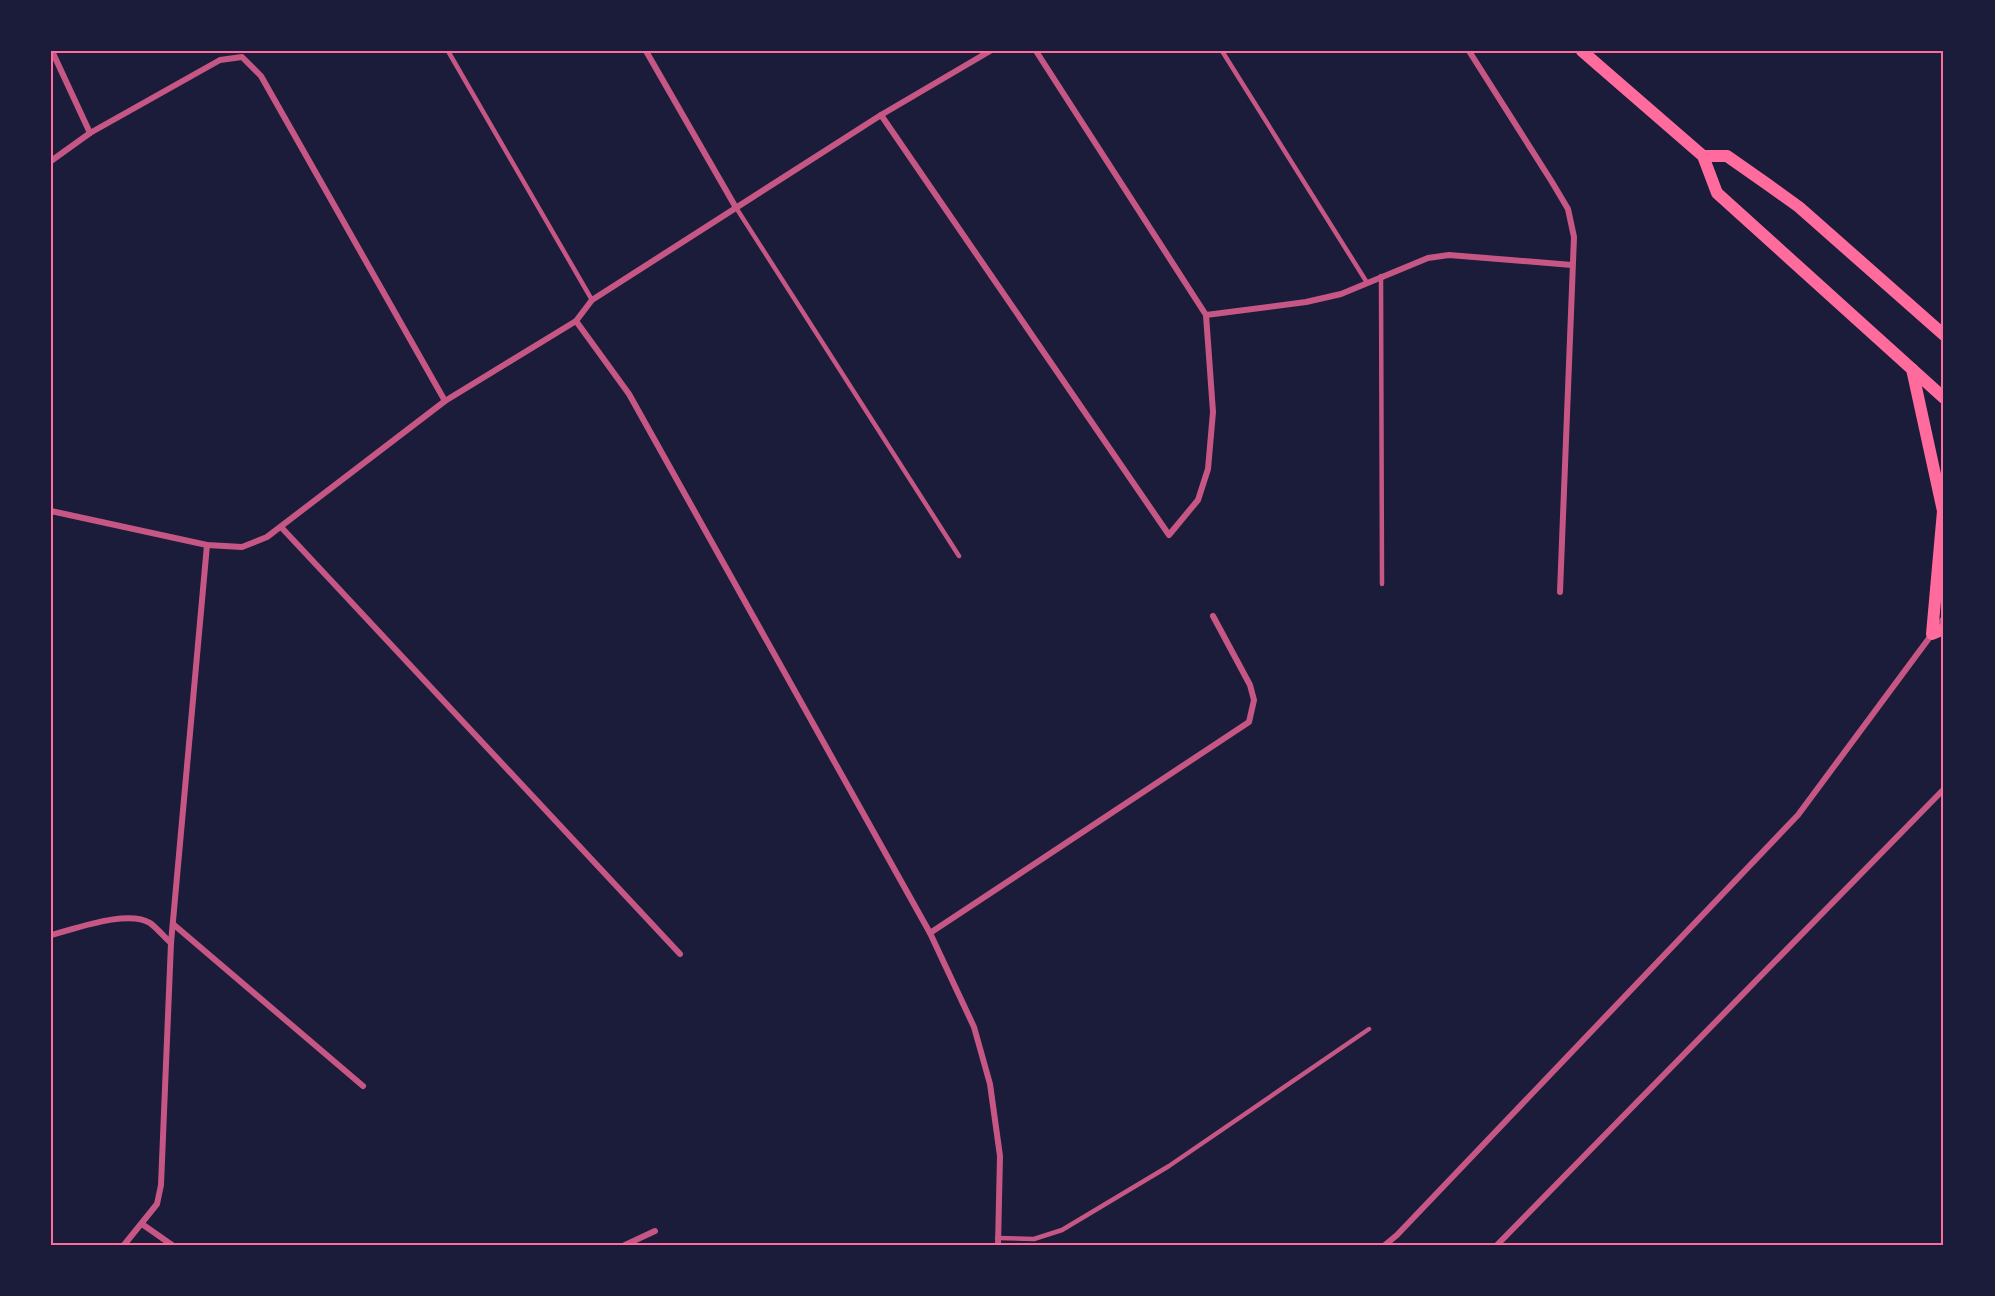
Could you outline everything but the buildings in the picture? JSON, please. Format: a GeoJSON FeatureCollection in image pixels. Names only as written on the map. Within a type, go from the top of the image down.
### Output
{"type":"FeatureCollection","features":[{"type":"Feature","properties":{"kind":"main road"},"geometry":{"type":"LineString","coordinates":[[1582,51],[1702,156],[1717,193],[1944,398]]}},
{"type":"Feature","properties":{"kind":"main road"},"geometry":{"type":"LineString","coordinates":[[1702,156],[1727,156],[1799,207],[1943,334]]}},
{"type":"Feature","properties":{"kind":"main road"},"geometry":{"type":"LineString","coordinates":[[1912,369],[1943,511],[1938,631]]}},
{"type":"Feature","properties":{"kind":"street"},"geometry":{"type":"LineString","coordinates":[[646,51],[735,206]]}},
{"type":"Feature","properties":{"kind":"street"},"geometry":{"type":"LineString","coordinates":[[51,511],[207,545],[242,547],[267,537],[445,401],[576,321],[592,300],[735,206],[881,115],[990,51]]}},
{"type":"Feature","properties":{"kind":"street"},"geometry":{"type":"LineString","coordinates":[[881,115],[1169,536],[1198,500],[1208,469],[1213,412],[1206,315],[1036,51]]}},
{"type":"Feature","properties":{"kind":"street"},"geometry":{"type":"LineString","coordinates":[[1469,51],[1568,209],[1574,237],[1560,592]]}},
{"type":"Feature","properties":{"kind":"street"},"geometry":{"type":"LineString","coordinates":[[52,52],[90,133]]}},
{"type":"Feature","properties":{"kind":"street"},"geometry":{"type":"LineString","coordinates":[[51,161],[90,133],[220,60],[242,57],[261,76],[445,401]]}},
{"type":"Feature","properties":{"kind":"street"},"geometry":{"type":"LineString","coordinates":[[1206,315],[1306,302],[1341,294],[1366,281],[1428,258],[1449,255],[1572,265]]}},
{"type":"Feature","properties":{"kind":"street"},"geometry":{"type":"LineString","coordinates":[[576,321],[629,393],[930,933],[974,1027],[990,1084],[1000,1156],[998,1241]]}},
{"type":"Feature","properties":{"kind":"street"},"geometry":{"type":"LineString","coordinates":[[280,527],[680,954]]}},
{"type":"Feature","properties":{"kind":"street"},"geometry":{"type":"LineString","coordinates":[[124,1245],[157,1204],[161,1185],[171,943],[207,545]]}},
{"type":"Feature","properties":{"kind":"street"},"geometry":{"type":"LineString","coordinates":[[930,933],[1249,722],[1254,700],[1250,685],[1213,616]]}},
{"type":"Feature","properties":{"kind":"street"},"geometry":{"type":"LineString","coordinates":[[1385,1245],[1398,1235],[1798,815],[1938,631],[1944,618]]}},
{"type":"Feature","properties":{"kind":"street"},"geometry":{"type":"LineString","coordinates":[[1497,1245],[1944,789]]}},
{"type":"Feature","properties":{"kind":"street"},"geometry":{"type":"LineString","coordinates":[[51,935],[119,919],[131,919],[148,922],[171,943]]}},
{"type":"Feature","properties":{"kind":"street"},"geometry":{"type":"LineString","coordinates":[[173,924],[363,1086]]}},
{"type":"Feature","properties":{"kind":"street"},"geometry":{"type":"LineString","coordinates":[[142,1224],[172,1245]]}},
{"type":"Feature","properties":{"kind":"street"},"geometry":{"type":"LineString","coordinates":[[625,1245],[655,1231]]}},
{"type":"Feature","properties":{"kind":"lane"},"geometry":{"type":"LineString","coordinates":[[448,51],[592,300]]}},
{"type":"Feature","properties":{"kind":"lane"},"geometry":{"type":"LineString","coordinates":[[1222,51],[1366,281]]}},
{"type":"Feature","properties":{"kind":"lane"},"geometry":{"type":"LineString","coordinates":[[735,206],[959,556]]}},
{"type":"Feature","properties":{"kind":"lane"},"geometry":{"type":"LineString","coordinates":[[1381,276],[1382,584]]}},
{"type":"Feature","properties":{"kind":"lane"},"geometry":{"type":"LineString","coordinates":[[998,1241],[1034,1239],[1062,1230],[1169,1166],[1369,1029]]}}]}
